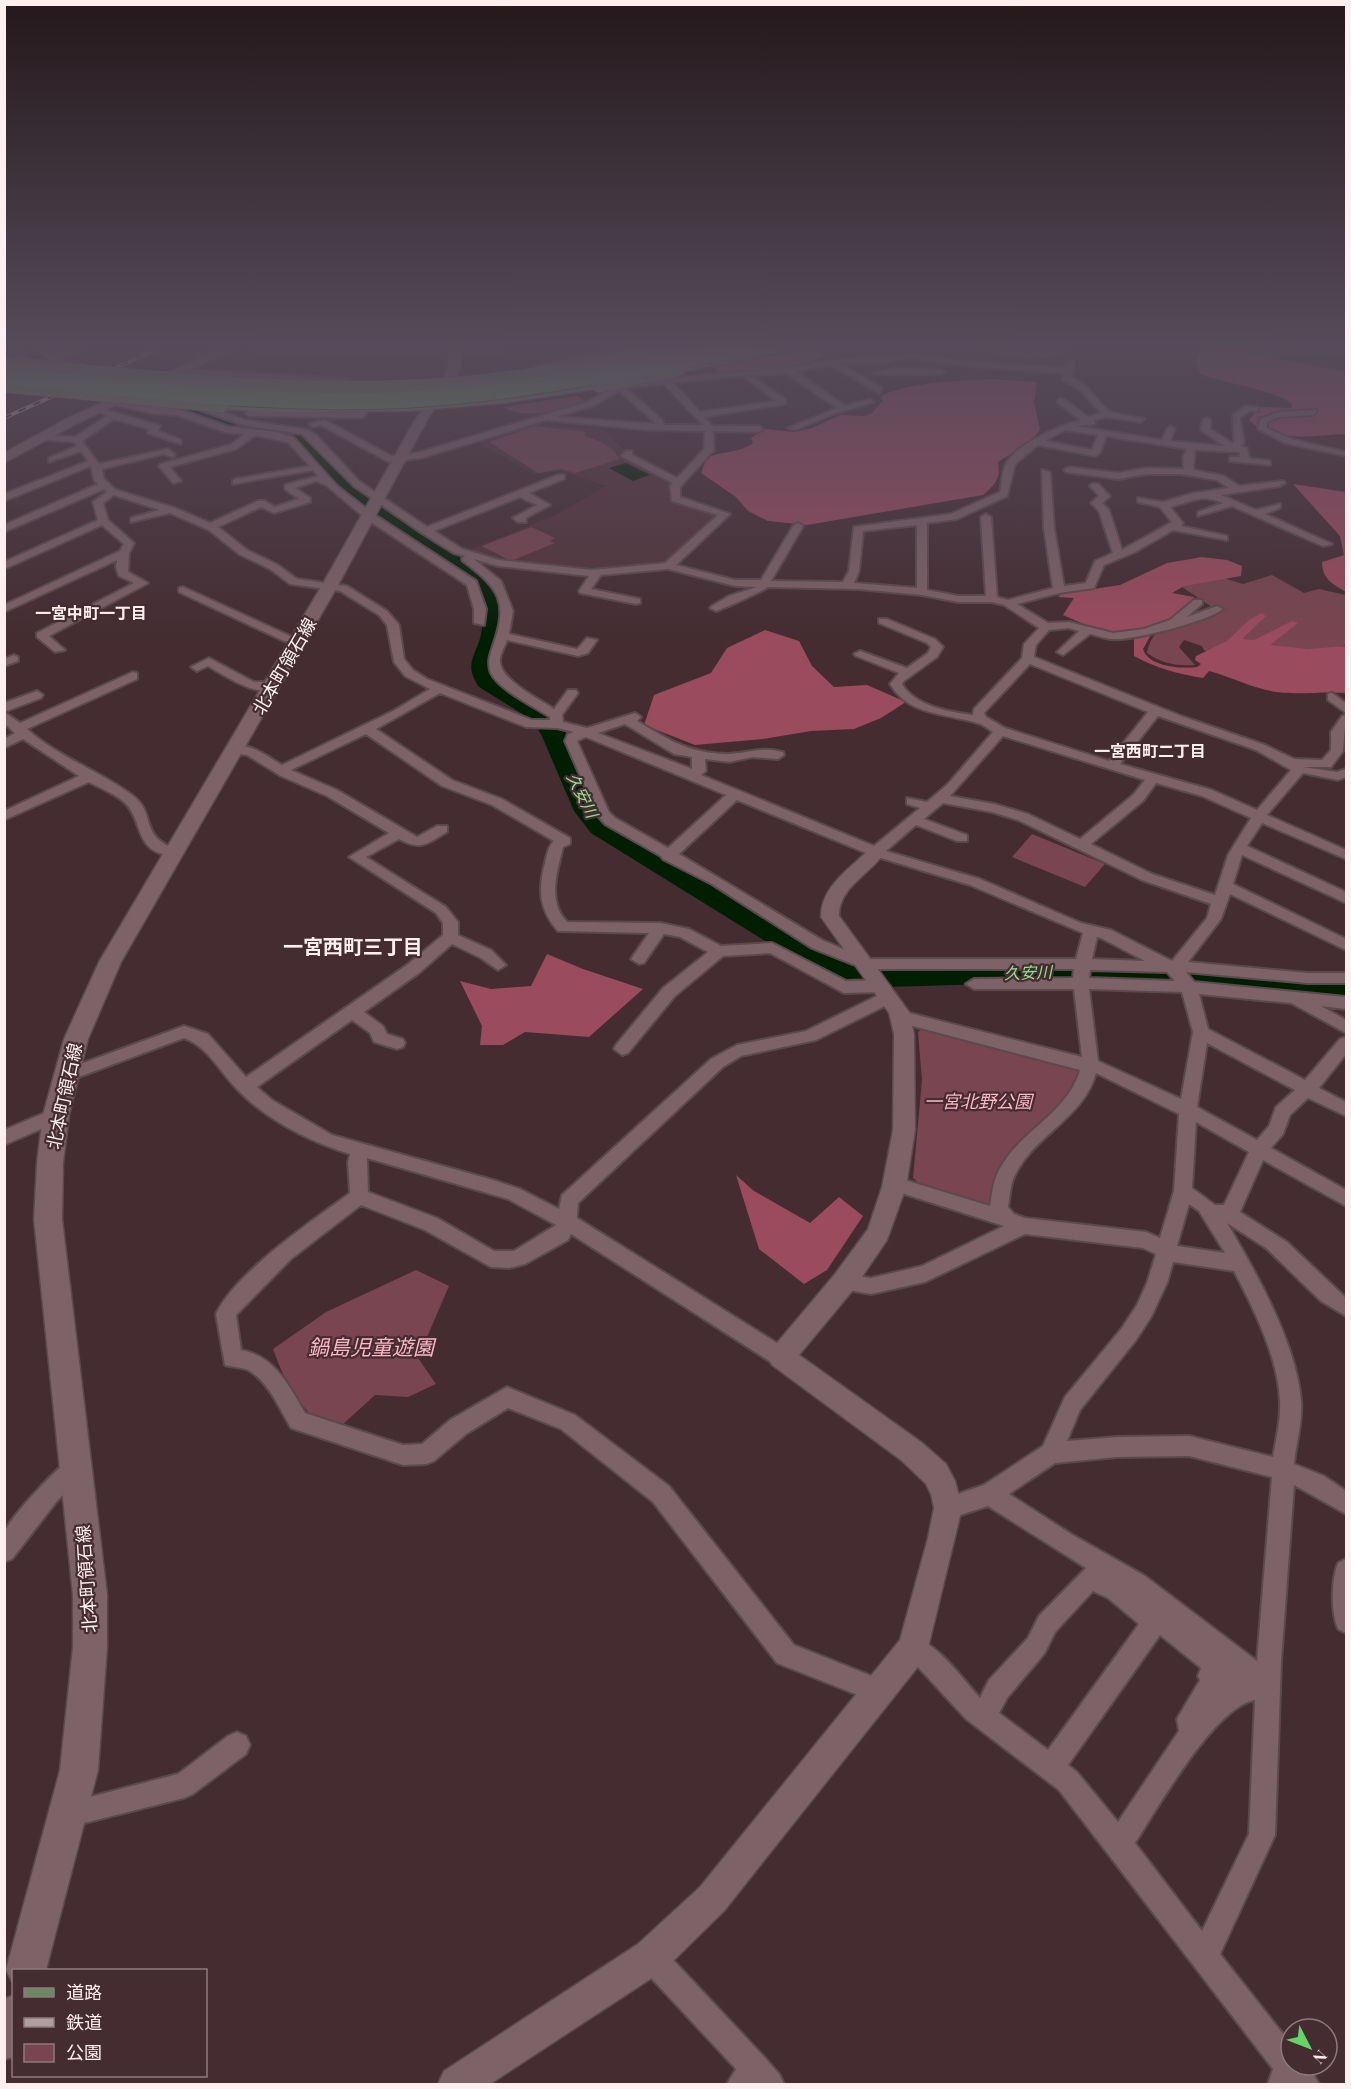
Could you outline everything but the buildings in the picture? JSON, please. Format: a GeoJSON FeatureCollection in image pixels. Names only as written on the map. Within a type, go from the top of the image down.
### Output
{"type":"FeatureCollection","features":[{"type":"Feature","properties":{"kind":"main road"},"geometry":{"type":"LineString","coordinates":[[4,459],[26,446]]}},
{"type":"Feature","properties":{"kind":"main road","name":"北本町領石線"},"geometry":{"type":"LineString","coordinates":[[27,1969],[79,1770],[90,1647],[90,1595],[76,1466],[64,1389],[48,1219],[50,1163],[56,1115],[65,1076],[90,1002],[110,962],[300,639],[408,446]]}},
{"type":"Feature","properties":{"kind":"main road"},"geometry":{"type":"LineString","coordinates":[[4,2039],[12,2021]]}},
{"type":"Feature","properties":{"kind":"street"},"geometry":{"type":"LineString","coordinates":[[52,460],[75,446]]}},
{"type":"Feature","properties":{"kind":"street"},"geometry":{"type":"LineString","coordinates":[[81,446],[95,464],[103,486],[113,492],[170,509],[210,527],[243,552],[274,567],[294,582],[343,588],[386,616],[393,625],[398,660],[409,673],[437,690],[530,724],[557,719],[572,693]]}},
{"type":"Feature","properties":{"kind":"street"},"geometry":{"type":"LineString","coordinates":[[176,481],[164,466],[234,446]]}},
{"type":"Feature","properties":{"kind":"street"},"geometry":{"type":"LineString","coordinates":[[290,446],[316,478],[426,531],[458,551],[496,581],[507,611],[503,636],[494,665],[497,673],[512,687],[557,719],[876,852],[975,882],[1091,931],[1106,934],[1174,969],[1189,987],[1201,1032],[1188,1110],[1183,1191],[1157,1283],[1144,1311],[1129,1334],[1072,1404],[1052,1453]]}},
{"type":"Feature","properties":{"kind":"street"},"geometry":{"type":"LineString","coordinates":[[297,446],[332,486]]}},
{"type":"Feature","properties":{"kind":"street"},"geometry":{"type":"LineString","coordinates":[[323,446],[375,505],[472,583],[480,609],[480,623]]}},
{"type":"Feature","properties":{"kind":"street"},"geometry":{"type":"LineString","coordinates":[[365,446],[389,459],[418,456],[449,446]]}},
{"type":"Feature","properties":{"kind":"street"},"geometry":{"type":"LineString","coordinates":[[668,566],[726,514],[675,499],[675,486],[709,450],[709,446]]}},
{"type":"Feature","properties":{"kind":"street"},"geometry":{"type":"LineString","coordinates":[[847,586],[854,571],[858,528],[962,515],[1004,494],[1011,463],[1031,446]]}},
{"type":"Feature","properties":{"kind":"street"},"geometry":{"type":"LineString","coordinates":[[1060,446],[1095,453],[1098,446]]}},
{"type":"Feature","properties":{"kind":"street"},"geometry":{"type":"LineString","coordinates":[[1189,446],[1232,447],[1244,450],[1245,460]]}},
{"type":"Feature","properties":{"kind":"street"},"geometry":{"type":"LineString","coordinates":[[1280,446],[1302,452],[1344,454]]}},
{"type":"Feature","properties":{"kind":"street"},"geometry":{"type":"LineString","coordinates":[[1310,446],[1329,452]]}},
{"type":"Feature","properties":{"kind":"street"},"geometry":{"type":"LineString","coordinates":[[1189,473],[1188,457],[1192,447]]}},
{"type":"Feature","properties":{"kind":"street"},"geometry":{"type":"LineString","coordinates":[[142,450],[151,454]]}},
{"type":"Feature","properties":{"kind":"street"},"geometry":{"type":"LineString","coordinates":[[4,498],[95,464],[165,452],[170,455]]}},
{"type":"Feature","properties":{"kind":"street"},"geometry":{"type":"LineString","coordinates":[[629,453],[626,456],[678,482]]}},
{"type":"Feature","properties":{"kind":"street"},"geometry":{"type":"LineString","coordinates":[[1233,459],[1267,463]]}},
{"type":"Feature","properties":{"kind":"street"},"geometry":{"type":"LineString","coordinates":[[236,482],[309,468]]}},
{"type":"Feature","properties":{"kind":"street"},"geometry":{"type":"LineString","coordinates":[[1069,470],[1126,477],[1149,471],[1189,473],[1218,477],[1231,482],[1236,489]]}},
{"type":"Feature","properties":{"kind":"street"},"geometry":{"type":"LineString","coordinates":[[1045,472],[1049,528],[1059,590]]}},
{"type":"Feature","properties":{"kind":"street"},"geometry":{"type":"LineString","coordinates":[[426,531],[561,477]]}},
{"type":"Feature","properties":{"kind":"street"},"geometry":{"type":"LineString","coordinates":[[210,527],[261,503],[274,510],[307,500],[288,487],[316,478]]}},
{"type":"Feature","properties":{"kind":"street"},"geometry":{"type":"LineString","coordinates":[[332,486],[357,483]]}},
{"type":"Feature","properties":{"kind":"street"},"geometry":{"type":"LineString","coordinates":[[1141,500],[1163,505],[1209,493],[1280,483]]}},
{"type":"Feature","properties":{"kind":"street"},"geometry":{"type":"LineString","coordinates":[[4,529],[103,486]]}},
{"type":"Feature","properties":{"kind":"street"},"geometry":{"type":"LineString","coordinates":[[1095,486],[1105,496],[1096,502],[1104,510],[1119,555]]}},
{"type":"Feature","properties":{"kind":"street"},"geometry":{"type":"LineString","coordinates":[[59,650],[41,635],[143,583],[123,574],[121,567],[129,543],[104,521],[98,502],[113,492]]}},
{"type":"Feature","properties":{"kind":"street"},"geometry":{"type":"LineString","coordinates":[[520,493],[545,505],[518,518],[522,520]]}},
{"type":"Feature","properties":{"kind":"street"},"geometry":{"type":"LineString","coordinates":[[1209,493],[1327,544]]}},
{"type":"Feature","properties":{"kind":"street"},"geometry":{"type":"LineString","coordinates":[[1201,514],[1232,502]]}},
{"type":"Feature","properties":{"kind":"street"},"geometry":{"type":"LineString","coordinates":[[1008,603],[1059,590],[1090,586],[1096,566],[1178,523],[1163,505]]}},
{"type":"Feature","properties":{"kind":"street"},"geometry":{"type":"LineString","coordinates":[[1257,513],[1277,506]]}},
{"type":"Feature","properties":{"kind":"street"},"geometry":{"type":"LineString","coordinates":[[135,520],[170,509]]}},
{"type":"Feature","properties":{"kind":"street"},"geometry":{"type":"LineString","coordinates":[[986,517],[992,599]]}},
{"type":"Feature","properties":{"kind":"street"},"geometry":{"type":"LineString","coordinates":[[922,520],[922,592]]}},
{"type":"Feature","properties":{"kind":"street"},"geometry":{"type":"LineString","coordinates":[[4,566],[104,521]]}},
{"type":"Feature","properties":{"kind":"street"},"geometry":{"type":"LineString","coordinates":[[716,608],[733,598],[761,589],[798,526]]}},
{"type":"Feature","properties":{"kind":"street"},"geometry":{"type":"LineString","coordinates":[[1173,527],[1223,538]]}},
{"type":"Feature","properties":{"kind":"street"},"geometry":{"type":"LineString","coordinates":[[458,551],[511,566],[597,573],[668,566],[730,582],[762,586],[847,586],[922,592],[958,599],[992,599],[1008,603],[1046,627],[1069,625],[1113,636],[1146,632],[1175,622],[1194,620],[1217,609]]}},
{"type":"Feature","properties":{"kind":"street"},"geometry":{"type":"LineString","coordinates":[[4,609],[124,553]]}},
{"type":"Feature","properties":{"kind":"street"},"geometry":{"type":"LineString","coordinates":[[597,573],[584,591],[636,601]]}},
{"type":"Feature","properties":{"kind":"street"},"geometry":{"type":"LineString","coordinates":[[716,591],[730,582]]}},
{"type":"Feature","properties":{"kind":"street"},"geometry":{"type":"LineString","coordinates":[[183,591],[288,639],[300,639]]}},
{"type":"Feature","properties":{"kind":"street"},"geometry":{"type":"LineString","coordinates":[[1175,622],[1198,602]]}},
{"type":"Feature","properties":{"kind":"street"},"geometry":{"type":"LineString","coordinates":[[883,621],[931,641],[937,647],[933,655],[897,682],[896,687],[926,709],[980,719],[1001,731],[1207,793],[1347,855]]}},
{"type":"Feature","properties":{"kind":"street"},"geometry":{"type":"LineString","coordinates":[[980,719],[978,712],[1028,659],[1030,644],[1046,627]]}},
{"type":"Feature","properties":{"kind":"street"},"geometry":{"type":"LineString","coordinates":[[1063,652],[1087,630]]}},
{"type":"Feature","properties":{"kind":"street"},"geometry":{"type":"LineString","coordinates":[[503,636],[571,652],[584,651],[591,640]]}},
{"type":"Feature","properties":{"kind":"street"},"geometry":{"type":"LineString","coordinates":[[860,654],[909,673]]}},
{"type":"Feature","properties":{"kind":"street"},"geometry":{"type":"LineString","coordinates":[[1028,659],[1155,711],[1257,747],[1295,766],[1323,775],[1347,773]]}},
{"type":"Feature","properties":{"kind":"street"},"geometry":{"type":"LineString","coordinates":[[197,667],[208,662],[251,685],[272,686]]}},
{"type":"Feature","properties":{"kind":"street"},"geometry":{"type":"LineString","coordinates":[[505,665],[517,683],[512,687]]}},
{"type":"Feature","properties":{"kind":"street"},"geometry":{"type":"LineString","coordinates":[[4,744],[22,731],[133,676]]}},
{"type":"Feature","properties":{"kind":"street"},"geometry":{"type":"LineString","coordinates":[[282,770],[305,756],[367,729],[420,702],[437,690]]}},
{"type":"Feature","properties":{"kind":"street"},"geometry":{"type":"LineString","coordinates":[[4,708],[37,695]]}},
{"type":"Feature","properties":{"kind":"street"},"geometry":{"type":"LineString","coordinates":[[1332,697],[1347,709]]}},
{"type":"Feature","properties":{"kind":"street"},"geometry":{"type":"LineString","coordinates":[[1112,766],[1155,711]]}},
{"type":"Feature","properties":{"kind":"street"},"geometry":{"type":"LineString","coordinates":[[4,716],[37,745],[88,777],[119,791],[132,802],[142,830],[152,844],[162,850],[176,853]]}},
{"type":"Feature","properties":{"kind":"street"},"geometry":{"type":"LineString","coordinates":[[778,755],[752,753],[735,760],[679,751],[630,718],[572,737],[571,741],[603,813],[619,828],[717,881],[817,944],[865,964],[903,966],[1083,964],[1174,969],[1217,968],[1308,978],[1347,978]]}},
{"type":"Feature","properties":{"kind":"street"},"geometry":{"type":"LineString","coordinates":[[1295,766],[1326,764],[1338,751],[1337,732],[1347,719]]}},
{"type":"Feature","properties":{"kind":"street"},"geometry":{"type":"LineString","coordinates":[[367,729],[447,783],[497,802],[565,841],[557,845],[545,890],[554,919],[564,927],[660,928],[684,933],[719,951],[772,948],[844,987],[886,992]]}},
{"type":"Feature","properties":{"kind":"street"},"geometry":{"type":"LineString","coordinates":[[781,1357],[844,1282],[879,1233],[895,1184],[904,1130],[904,1034],[901,1017],[886,992],[830,917],[829,904],[833,896],[876,852],[953,787],[1001,731]]}},
{"type":"Feature","properties":{"kind":"street"},"geometry":{"type":"LineString","coordinates":[[235,750],[250,751],[282,770],[332,793],[417,843],[442,829]]}},
{"type":"Feature","properties":{"kind":"street"},"geometry":{"type":"LineString","coordinates":[[692,775],[699,771],[698,754]]}},
{"type":"Feature","properties":{"kind":"street"},"geometry":{"type":"LineString","coordinates":[[1174,969],[1214,919],[1239,848],[1295,766]]}},
{"type":"Feature","properties":{"kind":"street"},"geometry":{"type":"LineString","coordinates":[[4,816],[88,777]]}},
{"type":"Feature","properties":{"kind":"street"},"geometry":{"type":"LineString","coordinates":[[1082,845],[1138,798],[1153,778]]}},
{"type":"Feature","properties":{"kind":"street"},"geometry":{"type":"LineString","coordinates":[[668,856],[735,794]]}},
{"type":"Feature","properties":{"kind":"street"},"geometry":{"type":"LineString","coordinates":[[912,801],[1009,812],[1147,877],[1220,902]]}},
{"type":"Feature","properties":{"kind":"street"},"geometry":{"type":"LineString","coordinates":[[914,820],[962,838]]}},
{"type":"Feature","properties":{"kind":"street"},"geometry":{"type":"LineString","coordinates":[[245,1087],[413,969],[450,937],[451,922],[441,910],[356,857],[399,833]]}},
{"type":"Feature","properties":{"kind":"street"},"geometry":{"type":"LineString","coordinates":[[1239,848],[1347,898]]}},
{"type":"Feature","properties":{"kind":"street"},"geometry":{"type":"LineString","coordinates":[[1225,886],[1347,945]]}},
{"type":"Feature","properties":{"kind":"street"},"geometry":{"type":"LineString","coordinates":[[639,959],[660,928]]}},
{"type":"Feature","properties":{"kind":"street"},"geometry":{"type":"LineString","coordinates":[[1015,1223],[999,1208],[1006,1174],[1024,1147],[1068,1110],[1085,1080],[1089,1065],[1081,983],[1091,931]]}},
{"type":"Feature","properties":{"kind":"street"},"geometry":{"type":"LineString","coordinates":[[450,937],[486,954],[498,965]]}},
{"type":"Feature","properties":{"kind":"street"},"geometry":{"type":"LineString","coordinates":[[622,1049],[669,992],[719,951]]}},
{"type":"Feature","properties":{"kind":"street"},"geometry":{"type":"LineString","coordinates":[[974,984],[1081,983],[1189,987],[1347,1003]]}},
{"type":"Feature","properties":{"kind":"street"},"geometry":{"type":"LineString","coordinates":[[359,1196],[430,1224],[491,1259],[518,1258],[561,1234],[568,1222],[569,1200],[717,1063],[737,1051],[810,1036],[886,992]]}},
{"type":"Feature","properties":{"kind":"street"},"geometry":{"type":"LineString","coordinates":[[1294,998],[1347,1028]]}},
{"type":"Feature","properties":{"kind":"street"},"geometry":{"type":"LineString","coordinates":[[352,1011],[377,1030],[380,1038],[397,1043]]}},
{"type":"Feature","properties":{"kind":"street"},"geometry":{"type":"LineString","coordinates":[[901,1017],[1104,1069],[1188,1110],[1347,1199]]}},
{"type":"Feature","properties":{"kind":"street"},"geometry":{"type":"LineString","coordinates":[[65,1076],[184,1032],[202,1038],[245,1087],[266,1105],[327,1140],[514,1194],[568,1222],[781,1357],[911,1451],[936,1474],[945,1491],[948,1508],[913,1648],[712,1899],[651,1957],[457,2085]]}},
{"type":"Feature","properties":{"kind":"street"},"geometry":{"type":"LineString","coordinates":[[1201,1032],[1347,1110]]}},
{"type":"Feature","properties":{"kind":"street"},"geometry":{"type":"LineString","coordinates":[[1228,1215],[1259,1149],[1277,1130],[1282,1112],[1322,1075],[1347,1043]]}},
{"type":"Feature","properties":{"kind":"street"},"geometry":{"type":"LineString","coordinates":[[4,1138],[56,1115]]}},
{"type":"Feature","properties":{"kind":"street"},"geometry":{"type":"LineString","coordinates":[[359,1196],[357,1162],[360,1151]]}},
{"type":"Feature","properties":{"kind":"street"},"geometry":{"type":"LineString","coordinates":[[895,1184],[1015,1223],[1146,1240],[1177,1255],[1239,1263]]}},
{"type":"Feature","properties":{"kind":"street"},"geometry":{"type":"LineString","coordinates":[[1183,1191],[1261,1233],[1281,1249],[1330,1299],[1347,1308]]}},
{"type":"Feature","properties":{"kind":"street"},"geometry":{"type":"LineString","coordinates":[[359,1196],[284,1253],[233,1303],[226,1314],[232,1358],[244,1358],[258,1364],[278,1387],[298,1421],[402,1455],[426,1454],[458,1427],[507,1397],[568,1422],[660,1494],[786,1654],[878,1691]]}},
{"type":"Feature","properties":{"kind":"street"},"geometry":{"type":"LineString","coordinates":[[1204,1204],[1230,1242],[1287,1368],[1291,1401],[1281,1469],[1283,1488],[1258,1688],[1262,1835],[1204,1957]]}},
{"type":"Feature","properties":{"kind":"street"},"geometry":{"type":"LineString","coordinates":[[844,1282],[871,1286],[925,1274],[1015,1223]]}},
{"type":"Feature","properties":{"kind":"street"},"geometry":{"type":"LineString","coordinates":[[948,1508],[990,1494],[1052,1453],[1117,1447],[1189,1446],[1281,1469],[1316,1484],[1347,1503]]}},
{"type":"Feature","properties":{"kind":"street"},"geometry":{"type":"LineString","coordinates":[[4,1551],[49,1492],[76,1466]]}},
{"type":"Feature","properties":{"kind":"street"},"geometry":{"type":"LineString","coordinates":[[990,1494],[1063,1542],[1137,1584],[1258,1688]]}},
{"type":"Feature","properties":{"kind":"street"},"geometry":{"type":"LineString","coordinates":[[1347,1571],[1347,1621]]}},
{"type":"Feature","properties":{"kind":"street"},"geometry":{"type":"LineString","coordinates":[[984,1716],[999,1689],[1036,1646],[1047,1624],[1090,1578],[1116,1590],[1155,1622],[1165,1624],[1258,1688]]}},
{"type":"Feature","properties":{"kind":"street"},"geometry":{"type":"LineString","coordinates":[[1051,1768],[1155,1622]]}},
{"type":"Feature","properties":{"kind":"street"},"geometry":{"type":"LineString","coordinates":[[913,1648],[927,1658],[984,1716],[1068,1781],[1119,1844],[1292,2078]]}},
{"type":"Feature","properties":{"kind":"street"},"geometry":{"type":"LineString","coordinates":[[1192,1734],[1189,1719],[1213,1682],[1210,1676]]}},
{"type":"Feature","properties":{"kind":"street"},"geometry":{"type":"LineString","coordinates":[[1119,1844],[1192,1734],[1237,1691],[1258,1688]]}},
{"type":"Feature","properties":{"kind":"street"},"geometry":{"type":"LineString","coordinates":[[68,1814],[184,1785],[237,1745]]}},
{"type":"Feature","properties":{"kind":"street"},"geometry":{"type":"LineString","coordinates":[[651,1957],[756,2079]]}},
{"type":"Feature","properties":{"kind":"shaded area"},"geometry":{"type":"Polygon","coordinates":[[[486,446],[621,446],[672,482],[670,502],[717,513],[720,517],[666,564],[580,570],[504,562],[469,550],[556,515],[606,486],[561,471],[534,474],[486,446]]]}},
{"type":"Feature","properties":{"kind":"shaded area"},"geometry":{"type":"Polygon","coordinates":[[[746,446],[1023,446],[998,462],[999,473],[996,481],[983,495],[807,525],[768,521],[748,511],[736,497],[701,473],[707,458],[746,446]]]}},
{"type":"Feature","properties":{"kind":"shaded area"},"geometry":{"type":"Polygon","coordinates":[[[626,463],[650,475],[633,481],[609,468],[626,463]]]}},
{"type":"Feature","properties":{"kind":"shaded area"},"geometry":{"type":"Polygon","coordinates":[[[1293,484],[1346,492],[1346,592],[1326,577],[1322,568],[1322,562],[1344,555],[1340,536],[1293,484]]]}},
{"type":"Feature","properties":{"kind":"shaded area"},"geometry":{"type":"Polygon","coordinates":[[[1202,557],[1227,560],[1242,566],[1241,576],[1184,586],[1172,593],[1194,597],[1185,609],[1168,622],[1138,631],[1104,633],[1063,615],[1074,598],[1058,597],[1061,594],[1120,585],[1167,563],[1202,557]]]}},
{"type":"Feature","properties":{"kind":"shaded area"},"geometry":{"type":"Polygon","coordinates":[[[1261,613],[1266,616],[1242,639],[1254,640],[1292,621],[1298,623],[1270,645],[1308,649],[1346,646],[1346,693],[1276,692],[1209,671],[1203,678],[1176,672],[1134,656],[1134,639],[1152,633],[1143,649],[1151,660],[1166,666],[1197,667],[1201,664],[1195,660],[1196,656],[1227,641],[1249,620],[1261,613]]]}},
{"type":"Feature","properties":{"kind":"shaded area"},"geometry":{"type":"Polygon","coordinates":[[[765,630],[799,641],[812,666],[834,687],[867,685],[906,702],[881,718],[854,729],[811,731],[763,739],[695,745],[644,725],[654,695],[711,673],[727,648],[765,630]]]}},
{"type":"Feature","properties":{"kind":"shaded area"},"geometry":{"type":"Polygon","coordinates":[[[547,954],[643,989],[589,1037],[525,1032],[503,1045],[480,1045],[482,1026],[460,981],[491,989],[531,986],[547,954]]]}},
{"type":"Feature","properties":{"kind":"shaded area"},"geometry":{"type":"Polygon","coordinates":[[[736,1175],[754,1191],[810,1223],[839,1197],[863,1216],[827,1270],[804,1284],[759,1249],[736,1175]]]}},
{"type":"Feature","properties":{"kind":"green space"},"geometry":{"type":"Polygon","coordinates":[[[496,446],[608,446],[620,459],[575,473],[561,469],[538,473],[496,446]]]}},
{"type":"Feature","properties":{"kind":"green space"},"geometry":{"type":"Polygon","coordinates":[[[531,527],[555,538],[550,541],[555,543],[511,561],[482,546],[531,527]]]}},
{"type":"Feature","properties":{"kind":"green space"},"geometry":{"type":"Polygon","coordinates":[[[1272,575],[1304,593],[1319,589],[1346,595],[1346,645],[1325,651],[1288,650],[1253,641],[1212,653],[1204,650],[1202,646],[1184,640],[1179,647],[1195,665],[1170,664],[1147,653],[1155,634],[1169,627],[1192,623],[1218,611],[1179,585],[1220,577],[1243,584],[1272,575]]]}},
{"type":"Feature","properties":{"kind":"green space"},"geometry":{"type":"Polygon","coordinates":[[[1032,834],[1105,864],[1085,887],[1012,857],[1032,834]]]}},
{"type":"Feature","properties":{"kind":"green space","name":"一宮北野公園"},"geometry":{"type":"Polygon","coordinates":[[[923,1028],[1073,1067],[1080,1072],[1061,1105],[1012,1148],[1014,1151],[998,1173],[994,1201],[984,1206],[920,1184],[913,1178],[922,1080],[918,1032],[923,1028]]]}},
{"type":"Feature","properties":{"kind":"green space","name":"鍋島児童遊園"},"geometry":{"type":"Polygon","coordinates":[[[416,1270],[449,1286],[418,1358],[436,1384],[408,1397],[375,1395],[331,1435],[296,1396],[284,1376],[273,1349],[326,1312],[416,1270]]]}},
{"type":"Feature","properties":{"kind":"waterway","name":"久安川"},"geometry":{"type":"LineString","coordinates":[[309,446],[358,497],[431,549],[484,582],[494,618],[494,631],[482,666],[488,682],[541,715],[554,734],[588,811],[601,827],[826,964],[884,975],[945,976],[1066,971],[1346,986]]}},
{"type":"Feature","properties":{"kind":"district","name":"一宮中町一丁目"},"geometry":{"type":"Point","coordinates":[91,612]}},
{"type":"Feature","properties":{"kind":"district","name":"一宮西町二丁目"},"geometry":{"type":"Point","coordinates":[1150,750]}},
{"type":"Feature","properties":{"kind":"district","name":"一宮西町三丁目"},"geometry":{"type":"Point","coordinates":[353,945]}}]}
